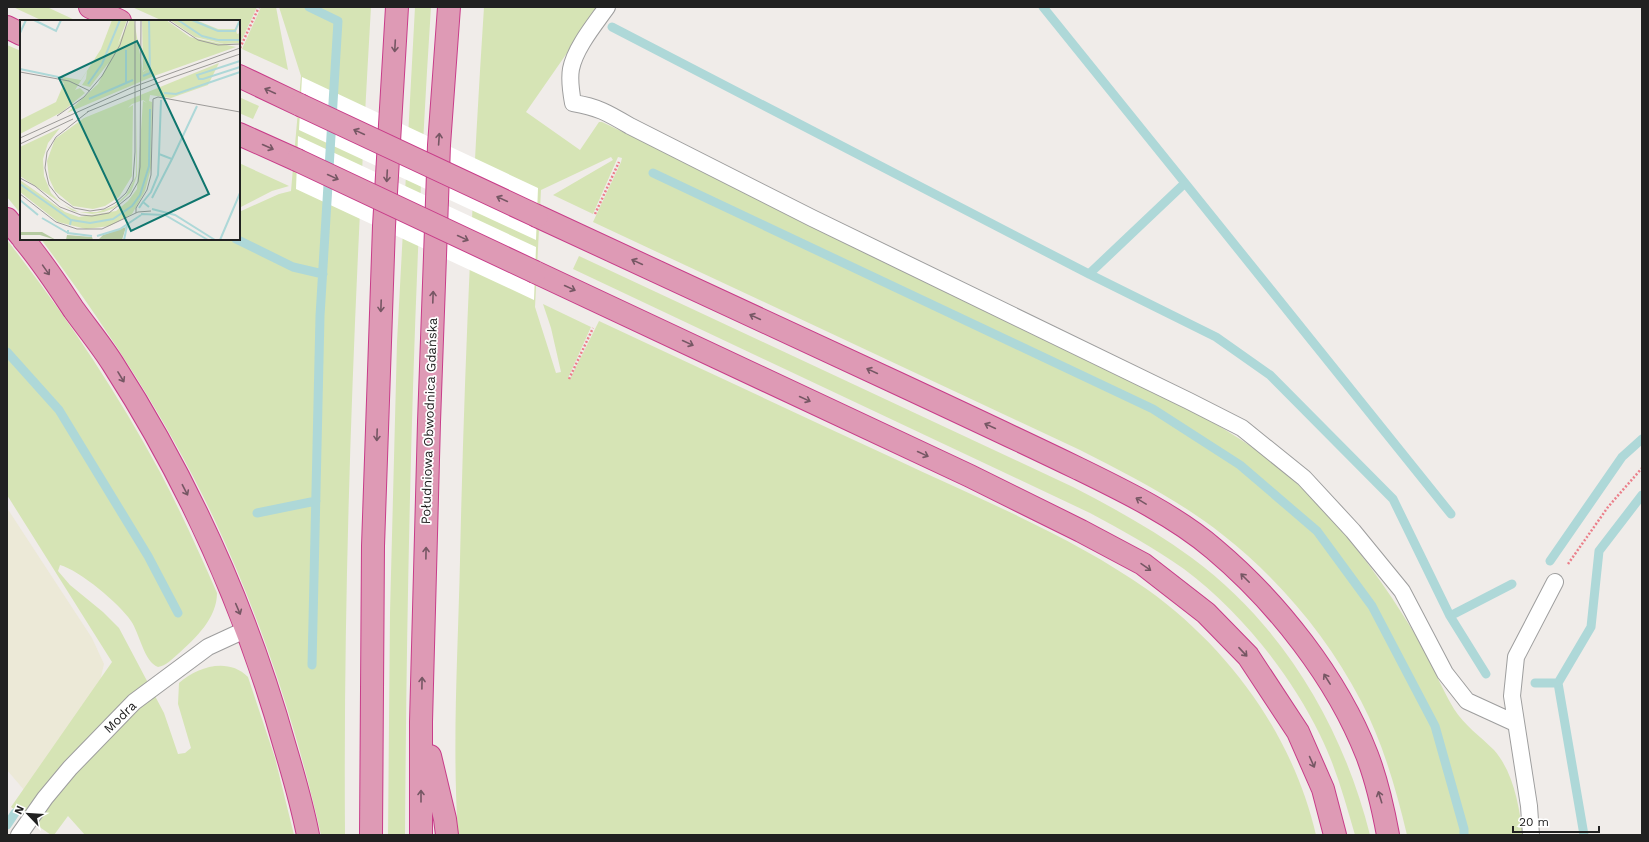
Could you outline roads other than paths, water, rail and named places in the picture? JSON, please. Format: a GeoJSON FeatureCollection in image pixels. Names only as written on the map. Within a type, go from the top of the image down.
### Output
{"type":"FeatureCollection","features":[{"type":"Feature","properties":{"kind":"highway"},"geometry":{"type":"LineString","coordinates":[[90,7],[118,20]]}},
{"type":"Feature","properties":{"kind":"highway"},"geometry":{"type":"LineString","coordinates":[[371,835],[373,546],[384,226],[397,7]]}},
{"type":"Feature","properties":{"kind":"highway","name":"Południowa Obwodnica Gdańska"},"geometry":{"type":"LineString","coordinates":[[421,835],[421,722],[433,292],[439,145],[449,7]]}},
{"type":"Feature","properties":{"kind":"highway"},"geometry":{"type":"LineString","coordinates":[[7,27],[20,34]]}},
{"type":"Feature","properties":{"kind":"highway"},"geometry":{"type":"LineString","coordinates":[[240,76],[1026,443],[1119,488],[1182,526],[1213,548],[1245,578],[1285,620],[1316,661],[1344,707],[1367,755],[1382,806],[1388,835]]}},
{"type":"Feature","properties":{"kind":"highway"},"geometry":{"type":"LineString","coordinates":[[240,134],[970,476],[1081,531],[1143,564],[1206,613],[1248,656],[1298,732],[1323,789],[1334,835]]}},
{"type":"Feature","properties":{"kind":"highway"},"geometry":{"type":"LineString","coordinates":[[7,220],[20,235]]}},
{"type":"Feature","properties":{"kind":"highway"},"geometry":{"type":"LineString","coordinates":[[24,240],[113,364],[167,454],[212,547],[247,629],[273,702],[302,807],[308,835]]}},
{"type":"Feature","properties":{"kind":"highway"},"geometry":{"type":"LineString","coordinates":[[421,722],[445,818],[447,835]]}},
{"type":"Feature","properties":{"kind":"lane"},"geometry":{"type":"LineString","coordinates":[[605,10],[578,50],[571,68],[570,85],[573,103],[597,108],[606,112],[630,126],[812,218],[1242,428],[1304,478],[1353,531],[1402,591],[1445,673],[1466,701],[1515,723]]}},
{"type":"Feature","properties":{"kind":"lane"},"geometry":{"type":"LineString","coordinates":[[1531,835],[1529,806],[1512,696],[1516,657],[1555,582]]}},
{"type":"Feature","properties":{"kind":"lane","name":"Modra"},"geometry":{"type":"LineString","coordinates":[[19,835],[45,798],[70,768],[134,702],[208,647],[247,629]]}},
{"type":"Feature","properties":{"kind":"waterway"},"geometry":{"type":"LineString","coordinates":[[309,7],[338,21],[320,316],[312,665]]}},
{"type":"Feature","properties":{"kind":"waterway"},"geometry":{"type":"LineString","coordinates":[[1043,7],[1185,183]]}},
{"type":"Feature","properties":{"kind":"waterway"},"geometry":{"type":"LineString","coordinates":[[612,27],[1089,274]]}},
{"type":"Feature","properties":{"kind":"waterway"},"geometry":{"type":"LineString","coordinates":[[653,173],[1153,409],[1240,465],[1317,531],[1372,606],[1435,726],[1464,829],[1464,835]]}},
{"type":"Feature","properties":{"kind":"waterway"},"geometry":{"type":"LineString","coordinates":[[1450,616],[1393,499],[1270,375],[1216,337],[1089,274],[1185,183],[1451,514]]}},
{"type":"Feature","properties":{"kind":"waterway"},"geometry":{"type":"LineString","coordinates":[[238,240],[293,267],[323,274]]}},
{"type":"Feature","properties":{"kind":"waterway"},"geometry":{"type":"LineString","coordinates":[[7,352],[59,410],[148,556],[178,613]]}},
{"type":"Feature","properties":{"kind":"waterway"},"geometry":{"type":"LineString","coordinates":[[1550,561],[1622,457],[1642,439]]}},
{"type":"Feature","properties":{"kind":"waterway"},"geometry":{"type":"LineString","coordinates":[[1535,683],[1558,683],[1591,627],[1599,551],[1642,495]]}},
{"type":"Feature","properties":{"kind":"waterway"},"geometry":{"type":"LineString","coordinates":[[257,513],[316,501]]}},
{"type":"Feature","properties":{"kind":"waterway"},"geometry":{"type":"LineString","coordinates":[[1486,674],[1450,616],[1512,584]]}},
{"type":"Feature","properties":{"kind":"waterway"},"geometry":{"type":"LineString","coordinates":[[1558,683],[1584,835]]}},
{"type":"Feature","properties":{"kind":"waterway"},"geometry":{"type":"LineString","coordinates":[[7,825],[15,813]]}}]}
